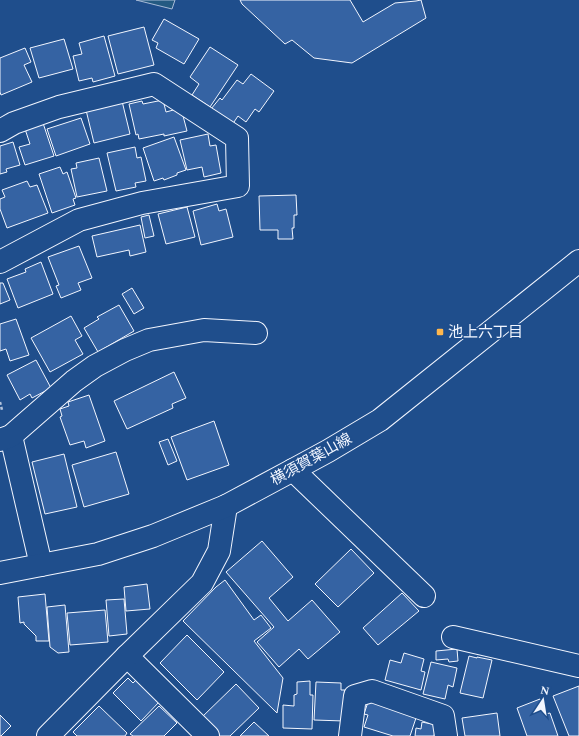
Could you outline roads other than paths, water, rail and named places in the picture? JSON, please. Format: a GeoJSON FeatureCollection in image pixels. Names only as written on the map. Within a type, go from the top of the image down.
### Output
{"type":"FeatureCollection","features":[{"type":"Feature","properties":{"kind":"street"},"geometry":{"type":"LineString","coordinates":[[0,131],[14,123],[59,107],[154,84],[237,138],[238,186],[142,203],[80,220],[0,262]]}},
{"type":"Feature","properties":{"kind":"street","name":"横須賀葉山線"},"geometry":{"type":"LineString","coordinates":[[0,574],[98,554],[153,536],[226,506],[293,470],[380,420],[579,261]]}},
{"type":"Feature","properties":{"kind":"street"},"geometry":{"type":"LineString","coordinates":[[41,565],[5,438],[74,381],[95,366],[125,350],[149,340],[204,330],[256,333]]}},
{"type":"Feature","properties":{"kind":"street"},"geometry":{"type":"LineString","coordinates":[[293,470],[424,596]]}},
{"type":"Feature","properties":{"kind":"street"},"geometry":{"type":"LineString","coordinates":[[48,736],[202,583],[219,551],[226,506]]}},
{"type":"Feature","properties":{"kind":"street"},"geometry":{"type":"LineString","coordinates":[[453,636],[579,666]]}},
{"type":"Feature","properties":{"kind":"street"},"geometry":{"type":"LineString","coordinates":[[127,656],[208,736]]}},
{"type":"Feature","properties":{"kind":"street"},"geometry":{"type":"LineString","coordinates":[[350,736],[355,696],[372,691],[444,726]]}},
{"type":"Feature","properties":{"kind":"place","name":"池上六丁目"},"geometry":{"type":"Point","coordinates":[440,332]}}]}
